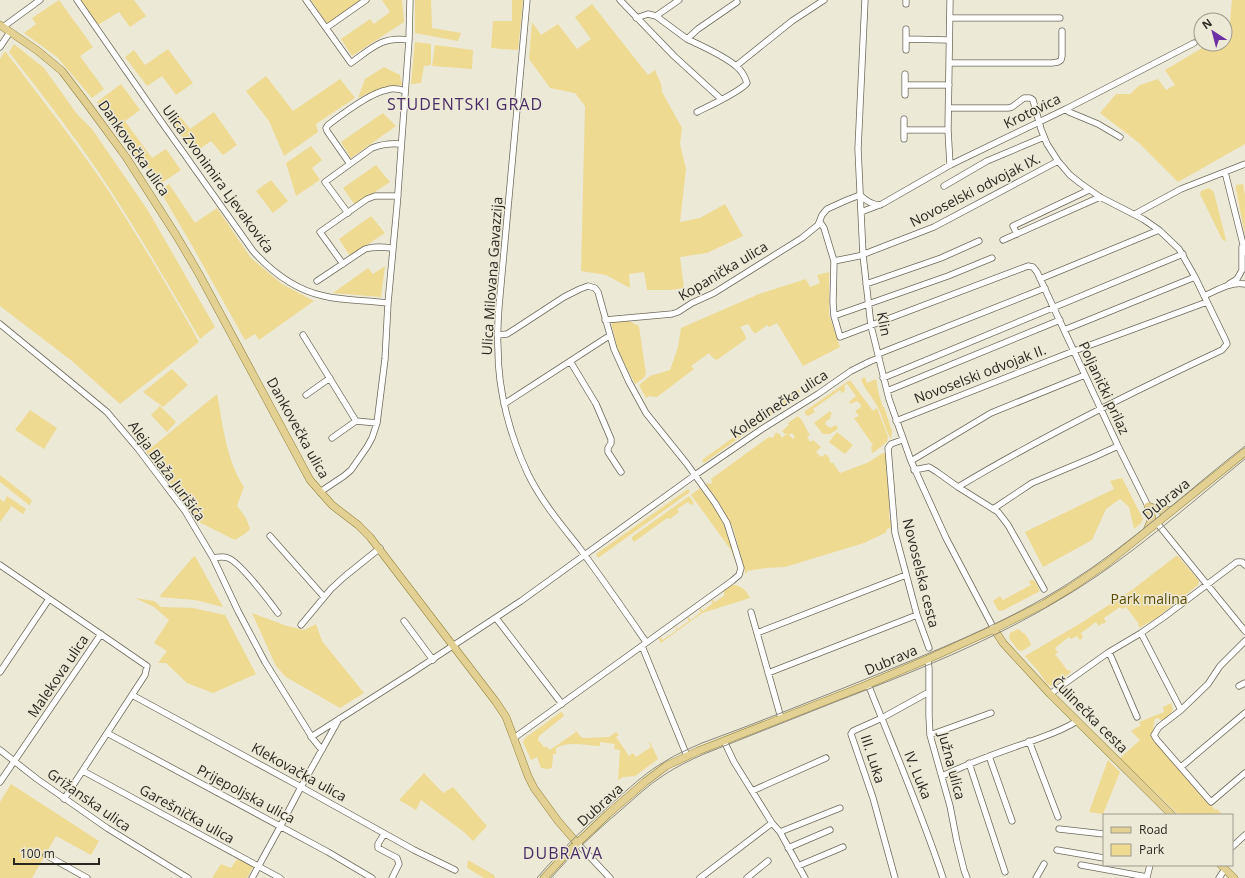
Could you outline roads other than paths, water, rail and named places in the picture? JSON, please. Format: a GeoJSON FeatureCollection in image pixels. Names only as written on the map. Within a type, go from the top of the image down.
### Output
{"type":"FeatureCollection","features":[{"type":"Feature","properties":{"kind":"main road","name":"Dankovečka ulica"},"geometry":{"type":"LineString","coordinates":[[2,26],[38,51],[62,71],[130,162],[176,234],[209,292],[310,480],[336,508],[364,530],[380,548],[496,702],[506,717],[534,788],[558,821],[577,843]]}},
{"type":"Feature","properties":{"kind":"main road","name":"Dubrava"},"geometry":{"type":"LineString","coordinates":[[544,878],[577,843],[649,778],[666,766],[687,756],[928,659],[1044,604],[1100,567],[1245,452]]}},
{"type":"Feature","properties":{"kind":"main road"},"geometry":{"type":"LineString","coordinates":[[1148,506],[1162,511],[1173,510]]}},
{"type":"Feature","properties":{"kind":"main road"},"geometry":{"type":"LineString","coordinates":[[1146,532],[1150,526],[1152,518],[1148,506]]}},
{"type":"Feature","properties":{"kind":"main road","name":"Čulinečka cesta"},"geometry":{"type":"LineString","coordinates":[[994,629],[1003,643],[1050,694],[1171,814]]}},
{"type":"Feature","properties":{"kind":"main road"},"geometry":{"type":"LineString","coordinates":[[1223,867],[1234,878]]}},
{"type":"Feature","properties":{"kind":"street"},"geometry":{"type":"LineString","coordinates":[[2,26],[40,0]]}},
{"type":"Feature","properties":{"kind":"street","name":"Ulica Zvonimira Ljevakovića"},"geometry":{"type":"LineString","coordinates":[[77,0],[158,117],[263,262],[282,278],[312,293],[325,297],[388,303]]}},
{"type":"Feature","properties":{"kind":"street"},"geometry":{"type":"LineString","coordinates":[[306,0],[351,63],[386,40],[409,40]]}},
{"type":"Feature","properties":{"kind":"street"},"geometry":{"type":"LineString","coordinates":[[326,28],[366,0]]}},
{"type":"Feature","properties":{"kind":"street"},"geometry":{"type":"LineString","coordinates":[[320,492],[351,470],[372,438],[376,423],[385,359],[388,303],[398,196],[409,40],[410,0]]}},
{"type":"Feature","properties":{"kind":"street","name":"Ulica Milovana Gavazzija"},"geometry":{"type":"LineString","coordinates":[[528,0],[502,276],[498,335],[499,369],[504,404],[509,424],[528,474],[550,512],[584,556]]}},
{"type":"Feature","properties":{"kind":"street"},"geometry":{"type":"LineString","coordinates":[[620,0],[674,56],[721,99]]}},
{"type":"Feature","properties":{"kind":"street"},"geometry":{"type":"LineString","coordinates":[[656,16],[679,0]]}},
{"type":"Feature","properties":{"kind":"street"},"geometry":{"type":"LineString","coordinates":[[736,66],[792,21],[824,0]]}},
{"type":"Feature","properties":{"kind":"street","name":"Klin"},"geometry":{"type":"LineString","coordinates":[[865,0],[858,149],[863,255],[871,326],[883,378],[902,440],[914,470],[946,538],[994,629]]}},
{"type":"Feature","properties":{"kind":"street"},"geometry":{"type":"LineString","coordinates":[[950,0],[948,108],[950,165]]}},
{"type":"Feature","properties":{"kind":"street"},"geometry":{"type":"LineString","coordinates":[[687,39],[698,29],[737,2]]}},
{"type":"Feature","properties":{"kind":"street"},"geometry":{"type":"LineString","coordinates":[[636,18],[648,14],[656,16],[687,39],[736,66],[745,77],[747,83],[744,86],[698,112]]}},
{"type":"Feature","properties":{"kind":"street"},"geometry":{"type":"LineString","coordinates":[[950,18],[1060,18]]}},
{"type":"Feature","properties":{"kind":"street"},"geometry":{"type":"LineString","coordinates":[[906,29],[906,50]]}},
{"type":"Feature","properties":{"kind":"street"},"geometry":{"type":"LineString","coordinates":[[950,63],[1058,62],[1061,60],[1062,56],[1062,31]]}},
{"type":"Feature","properties":{"kind":"street"},"geometry":{"type":"LineString","coordinates":[[0,47],[10,32]]}},
{"type":"Feature","properties":{"kind":"street"},"geometry":{"type":"LineString","coordinates":[[906,39],[949,40]]}},
{"type":"Feature","properties":{"kind":"street","name":"Krotovica"},"geometry":{"type":"LineString","coordinates":[[861,212],[882,204],[950,165],[1066,109],[1193,44]]}},
{"type":"Feature","properties":{"kind":"street"},"geometry":{"type":"LineString","coordinates":[[905,74],[905,95]]}},
{"type":"Feature","properties":{"kind":"street"},"geometry":{"type":"LineString","coordinates":[[905,85],[949,85]]}},
{"type":"Feature","properties":{"kind":"street"},"geometry":{"type":"LineString","coordinates":[[350,164],[327,131],[326,128],[328,125],[381,91],[392,89],[405,90]]}},
{"type":"Feature","properties":{"kind":"street"},"geometry":{"type":"LineString","coordinates":[[948,108],[1008,108],[1012,107],[1024,98],[1030,98],[1033,100],[1044,137],[1058,161],[1070,175],[1100,197],[1135,214],[1159,230],[1183,254],[1226,341],[1225,347],[1222,350],[1164,377],[1028,446],[958,487]]}},
{"type":"Feature","properties":{"kind":"street"},"geometry":{"type":"LineString","coordinates":[[1066,109],[1069,112],[1098,124],[1120,137]]}},
{"type":"Feature","properties":{"kind":"street"},"geometry":{"type":"LineString","coordinates":[[904,119],[904,139]]}},
{"type":"Feature","properties":{"kind":"street"},"geometry":{"type":"LineString","coordinates":[[904,130],[948,130]]}},
{"type":"Feature","properties":{"kind":"street"},"geometry":{"type":"LineString","coordinates":[[944,186],[987,161],[1044,137]]}},
{"type":"Feature","properties":{"kind":"street"},"geometry":{"type":"LineString","coordinates":[[348,212],[325,182],[372,148],[388,143],[401,144]]}},
{"type":"Feature","properties":{"kind":"street","name":"Novoselski odvojak IX."},"geometry":{"type":"LineString","coordinates":[[834,261],[863,255],[934,227],[1058,161]]}},
{"type":"Feature","properties":{"kind":"street"},"geometry":{"type":"LineString","coordinates":[[1135,214],[1181,189],[1245,164]]}},
{"type":"Feature","properties":{"kind":"street"},"geometry":{"type":"LineString","coordinates":[[1225,172],[1245,252]]}},
{"type":"Feature","properties":{"kind":"street"},"geometry":{"type":"LineString","coordinates":[[1017,234],[1013,226],[1089,190]]}},
{"type":"Feature","properties":{"kind":"street"},"geometry":{"type":"LineString","coordinates":[[860,195],[872,203],[878,205],[882,204]]}},
{"type":"Feature","properties":{"kind":"street","name":"Kopanička ulica"},"geometry":{"type":"LineString","coordinates":[[605,320],[672,314],[678,312],[692,302],[714,293],[802,238],[815,228],[820,222],[822,214],[827,209],[860,195]]}},
{"type":"Feature","properties":{"kind":"street"},"geometry":{"type":"LineString","coordinates":[[343,264],[320,232],[367,199],[375,196],[398,196]]}},
{"type":"Feature","properties":{"kind":"street"},"geometry":{"type":"LineString","coordinates":[[1003,240],[1100,197]]}},
{"type":"Feature","properties":{"kind":"street"},"geometry":{"type":"LineString","coordinates":[[820,222],[824,228],[834,261],[834,316],[948,276],[992,258]]}},
{"type":"Feature","properties":{"kind":"street"},"geometry":{"type":"LineString","coordinates":[[1040,279],[1159,230]]}},
{"type":"Feature","properties":{"kind":"street"},"geometry":{"type":"LineString","coordinates":[[866,284],[941,258],[979,241]]}},
{"type":"Feature","properties":{"kind":"street"},"geometry":{"type":"LineString","coordinates":[[1242,243],[1243,270],[1241,279],[1245,284]]}},
{"type":"Feature","properties":{"kind":"street"},"geometry":{"type":"LineString","coordinates":[[317,282],[365,249],[370,247],[393,248]]}},
{"type":"Feature","properties":{"kind":"street"},"geometry":{"type":"LineString","coordinates":[[883,378],[1183,254]]}},
{"type":"Feature","properties":{"kind":"street","name":"Poljanički prilaz"},"geometry":{"type":"LineString","coordinates":[[834,316],[840,337],[1031,266],[1036,270],[1045,288],[1118,446],[1148,506]]}},
{"type":"Feature","properties":{"kind":"street"},"geometry":{"type":"LineString","coordinates":[[1225,287],[1237,278],[1243,270]]}},
{"type":"Feature","properties":{"kind":"street"},"geometry":{"type":"LineString","coordinates":[[1064,330],[1195,277]]}},
{"type":"Feature","properties":{"kind":"street"},"geometry":{"type":"LineString","coordinates":[[1225,287],[1239,283],[1245,284]]}},
{"type":"Feature","properties":{"kind":"street"},"geometry":{"type":"LineString","coordinates":[[498,335],[507,334],[516,329],[564,297],[586,286],[593,287],[597,290],[610,336],[624,372],[646,413],[715,503],[727,523],[740,565],[739,575],[732,581],[514,738]]}},
{"type":"Feature","properties":{"kind":"street","name":"Novoselski odvojak II."},"geometry":{"type":"LineString","coordinates":[[896,421],[1206,299],[1225,287]]}},
{"type":"Feature","properties":{"kind":"street","name":"Koledinečka ulica"},"geometry":{"type":"LineString","coordinates":[[311,736],[340,719],[496,618],[695,475],[762,429],[858,367],[878,356],[1045,288]]}},
{"type":"Feature","properties":{"kind":"street"},"geometry":{"type":"LineString","coordinates":[[887,391],[1060,320]]}},
{"type":"Feature","properties":{"kind":"street","name":"Aleja Blaža Jurišića"},"geometry":{"type":"LineString","coordinates":[[0,324],[99,405],[111,416],[139,450],[185,511],[213,558],[238,611],[265,662],[311,736],[322,750]]}},
{"type":"Feature","properties":{"kind":"street"},"geometry":{"type":"LineString","coordinates":[[303,335],[356,421]]}},
{"type":"Feature","properties":{"kind":"street"},"geometry":{"type":"LineString","coordinates":[[504,404],[610,336]]}},
{"type":"Feature","properties":{"kind":"street"},"geometry":{"type":"LineString","coordinates":[[570,362],[596,404],[611,439],[612,443],[608,448],[608,452],[621,472]]}},
{"type":"Feature","properties":{"kind":"street"},"geometry":{"type":"LineString","coordinates":[[911,461],[991,413],[1085,374]]}},
{"type":"Feature","properties":{"kind":"street"},"geometry":{"type":"LineString","coordinates":[[306,395],[330,378]]}},
{"type":"Feature","properties":{"kind":"street"},"geometry":{"type":"LineString","coordinates":[[332,438],[356,421],[376,423]]}},
{"type":"Feature","properties":{"kind":"street","name":"Novoselska cesta"},"geometry":{"type":"LineString","coordinates":[[902,440],[891,444],[888,448],[895,533],[917,615],[929,648]]}},
{"type":"Feature","properties":{"kind":"street"},"geometry":{"type":"LineString","coordinates":[[993,509],[1032,482],[1083,462],[1118,446]]}},
{"type":"Feature","properties":{"kind":"street"},"geometry":{"type":"LineString","coordinates":[[914,470],[929,468],[943,475],[958,487],[1003,517],[1044,589]]}},
{"type":"Feature","properties":{"kind":"street"},"geometry":{"type":"LineString","coordinates":[[1157,523],[1245,631]]}},
{"type":"Feature","properties":{"kind":"street"},"geometry":{"type":"LineString","coordinates":[[270,536],[324,596]]}},
{"type":"Feature","properties":{"kind":"street"},"geometry":{"type":"LineString","coordinates":[[301,625],[324,596],[344,577],[380,548]]}},
{"type":"Feature","properties":{"kind":"street"},"geometry":{"type":"LineString","coordinates":[[584,556],[644,644],[687,756]]}},
{"type":"Feature","properties":{"kind":"street"},"geometry":{"type":"LineString","coordinates":[[213,558],[228,558],[235,562],[265,595],[278,613]]}},
{"type":"Feature","properties":{"kind":"street"},"geometry":{"type":"LineString","coordinates":[[1050,694],[1109,652],[1164,617],[1237,562],[1242,562],[1245,565]]}},
{"type":"Feature","properties":{"kind":"street"},"geometry":{"type":"LineString","coordinates":[[0,566],[101,634]]}},
{"type":"Feature","properties":{"kind":"street"},"geometry":{"type":"LineString","coordinates":[[757,633],[906,575]]}},
{"type":"Feature","properties":{"kind":"street"},"geometry":{"type":"LineString","coordinates":[[0,672],[49,599]]}},
{"type":"Feature","properties":{"kind":"street"},"geometry":{"type":"LineString","coordinates":[[751,612],[781,718]]}},
{"type":"Feature","properties":{"kind":"street"},"geometry":{"type":"LineString","coordinates":[[768,673],[917,615]]}},
{"type":"Feature","properties":{"kind":"street"},"geometry":{"type":"LineString","coordinates":[[496,618],[562,704]]}},
{"type":"Feature","properties":{"kind":"street"},"geometry":{"type":"LineString","coordinates":[[404,621],[432,660]]}},
{"type":"Feature","properties":{"kind":"street"},"geometry":{"type":"LineString","coordinates":[[1141,633],[1181,710]]}},
{"type":"Feature","properties":{"kind":"street","name":"Malekova ulica"},"geometry":{"type":"LineString","coordinates":[[0,782],[101,634],[145,663],[147,669],[145,675],[132,695]]}},
{"type":"Feature","properties":{"kind":"street"},"geometry":{"type":"LineString","coordinates":[[1245,641],[1220,666],[1208,684],[1181,710],[1159,727],[1154,735],[1211,802],[1245,773]]}},
{"type":"Feature","properties":{"kind":"street"},"geometry":{"type":"LineString","coordinates":[[1109,652],[1137,717]]}},
{"type":"Feature","properties":{"kind":"street","name":"Južna ulica"},"geometry":{"type":"LineString","coordinates":[[928,659],[930,735],[950,806],[967,878]]}},
{"type":"Feature","properties":{"kind":"street"},"geometry":{"type":"LineString","coordinates":[[1239,686],[1245,683]]}},
{"type":"Feature","properties":{"kind":"street","name":"IV. Luka"},"geometry":{"type":"LineString","coordinates":[[864,686],[870,689],[882,718],[918,808],[943,878]]}},
{"type":"Feature","properties":{"kind":"street","name":"III. Luka"},"geometry":{"type":"LineString","coordinates":[[895,878],[873,798],[851,734],[855,730],[882,718],[930,692]]}},
{"type":"Feature","properties":{"kind":"street"},"geometry":{"type":"LineString","coordinates":[[64,799],[132,695]]}},
{"type":"Feature","properties":{"kind":"street","name":"Klekovačka ulica"},"geometry":{"type":"LineString","coordinates":[[132,695],[384,834],[454,870]]}},
{"type":"Feature","properties":{"kind":"street"},"geometry":{"type":"LineString","coordinates":[[930,735],[991,713]]}},
{"type":"Feature","properties":{"kind":"street"},"geometry":{"type":"LineString","coordinates":[[1181,767],[1245,713]]}},
{"type":"Feature","properties":{"kind":"street"},"geometry":{"type":"LineString","coordinates":[[252,878],[340,719]]}},
{"type":"Feature","properties":{"kind":"street"},"geometry":{"type":"LineString","coordinates":[[942,776],[969,763],[1069,726],[1077,721]]}},
{"type":"Feature","properties":{"kind":"street","name":"Prijepoljska ulica"},"geometry":{"type":"LineString","coordinates":[[107,733],[328,852],[372,878]]}},
{"type":"Feature","properties":{"kind":"street"},"geometry":{"type":"LineString","coordinates":[[724,741],[730,756],[772,823],[780,832],[805,878]]}},
{"type":"Feature","properties":{"kind":"street"},"geometry":{"type":"LineString","coordinates":[[1030,741],[1058,816]]}},
{"type":"Feature","properties":{"kind":"street","name":"Grižanska ulica"},"geometry":{"type":"LineString","coordinates":[[0,750],[64,799],[131,844],[188,878]]}},
{"type":"Feature","properties":{"kind":"street"},"geometry":{"type":"LineString","coordinates":[[989,756],[1012,821]]}},
{"type":"Feature","properties":{"kind":"street"},"geometry":{"type":"LineString","coordinates":[[752,791],[826,758]]}},
{"type":"Feature","properties":{"kind":"street"},"geometry":{"type":"LineString","coordinates":[[969,763],[1005,872]]}},
{"type":"Feature","properties":{"kind":"street","name":"Garešnička ulica"},"geometry":{"type":"LineString","coordinates":[[83,771],[280,878]]}},
{"type":"Feature","properties":{"kind":"street"},"geometry":{"type":"LineString","coordinates":[[780,832],[840,808]]}},
{"type":"Feature","properties":{"kind":"street"},"geometry":{"type":"LineString","coordinates":[[700,878],[772,823]]}},
{"type":"Feature","properties":{"kind":"street"},"geometry":{"type":"LineString","coordinates":[[1058,829],[1103,834]]}},
{"type":"Feature","properties":{"kind":"street"},"geometry":{"type":"LineString","coordinates":[[788,848],[830,830]]}},
{"type":"Feature","properties":{"kind":"street"},"geometry":{"type":"LineString","coordinates":[[384,834],[378,844],[378,848],[397,858],[399,864],[392,878]]}},
{"type":"Feature","properties":{"kind":"street"},"geometry":{"type":"LineString","coordinates":[[1233,845],[1245,835]]}},
{"type":"Feature","properties":{"kind":"street"},"geometry":{"type":"LineString","coordinates":[[577,843],[610,878]]}},
{"type":"Feature","properties":{"kind":"street"},"geometry":{"type":"LineString","coordinates":[[798,866],[843,848]]}},
{"type":"Feature","properties":{"kind":"street"},"geometry":{"type":"LineString","coordinates":[[1057,850],[1103,858]]}},
{"type":"Feature","properties":{"kind":"street"},"geometry":{"type":"LineString","coordinates":[[46,856],[87,878]]}},
{"type":"Feature","properties":{"kind":"street"},"geometry":{"type":"LineString","coordinates":[[747,878],[768,862]]}},
{"type":"Feature","properties":{"kind":"street"},"geometry":{"type":"LineString","coordinates":[[1036,878],[1044,864]]}},
{"type":"Feature","properties":{"kind":"street"},"geometry":{"type":"LineString","coordinates":[[1081,865],[1147,877],[1149,866]]}},
{"type":"Feature","properties":{"kind":"street"},"geometry":{"type":"LineString","coordinates":[[1219,878],[1223,867]]}},
{"type":"Feature","properties":{"kind":"tram line"},"geometry":{"type":"LineString","coordinates":[[537,878],[567,846],[609,806],[647,774],[669,759],[702,743],[918,658],[970,636],[1020,611],[1069,583],[1115,551],[1245,446]]}},
{"type":"Feature","properties":{"kind":"tram line"},"geometry":{"type":"LineString","coordinates":[[551,878],[602,826],[647,787],[669,772],[704,754],[952,655],[1037,613],[1088,582],[1134,549],[1245,459]]}},
{"type":"Feature","properties":{"kind":"district","name":"STUDENTSKI GRAD"},"geometry":{"type":"Point","coordinates":[465,104]}},
{"type":"Feature","properties":{"kind":"district","name":"DUBRAVA"},"geometry":{"type":"Point","coordinates":[563,853]}},
{"type":"Feature","properties":{"kind":"park label","name":"Park malina"},"geometry":{"type":"Point","coordinates":[1149,599]}}]}
